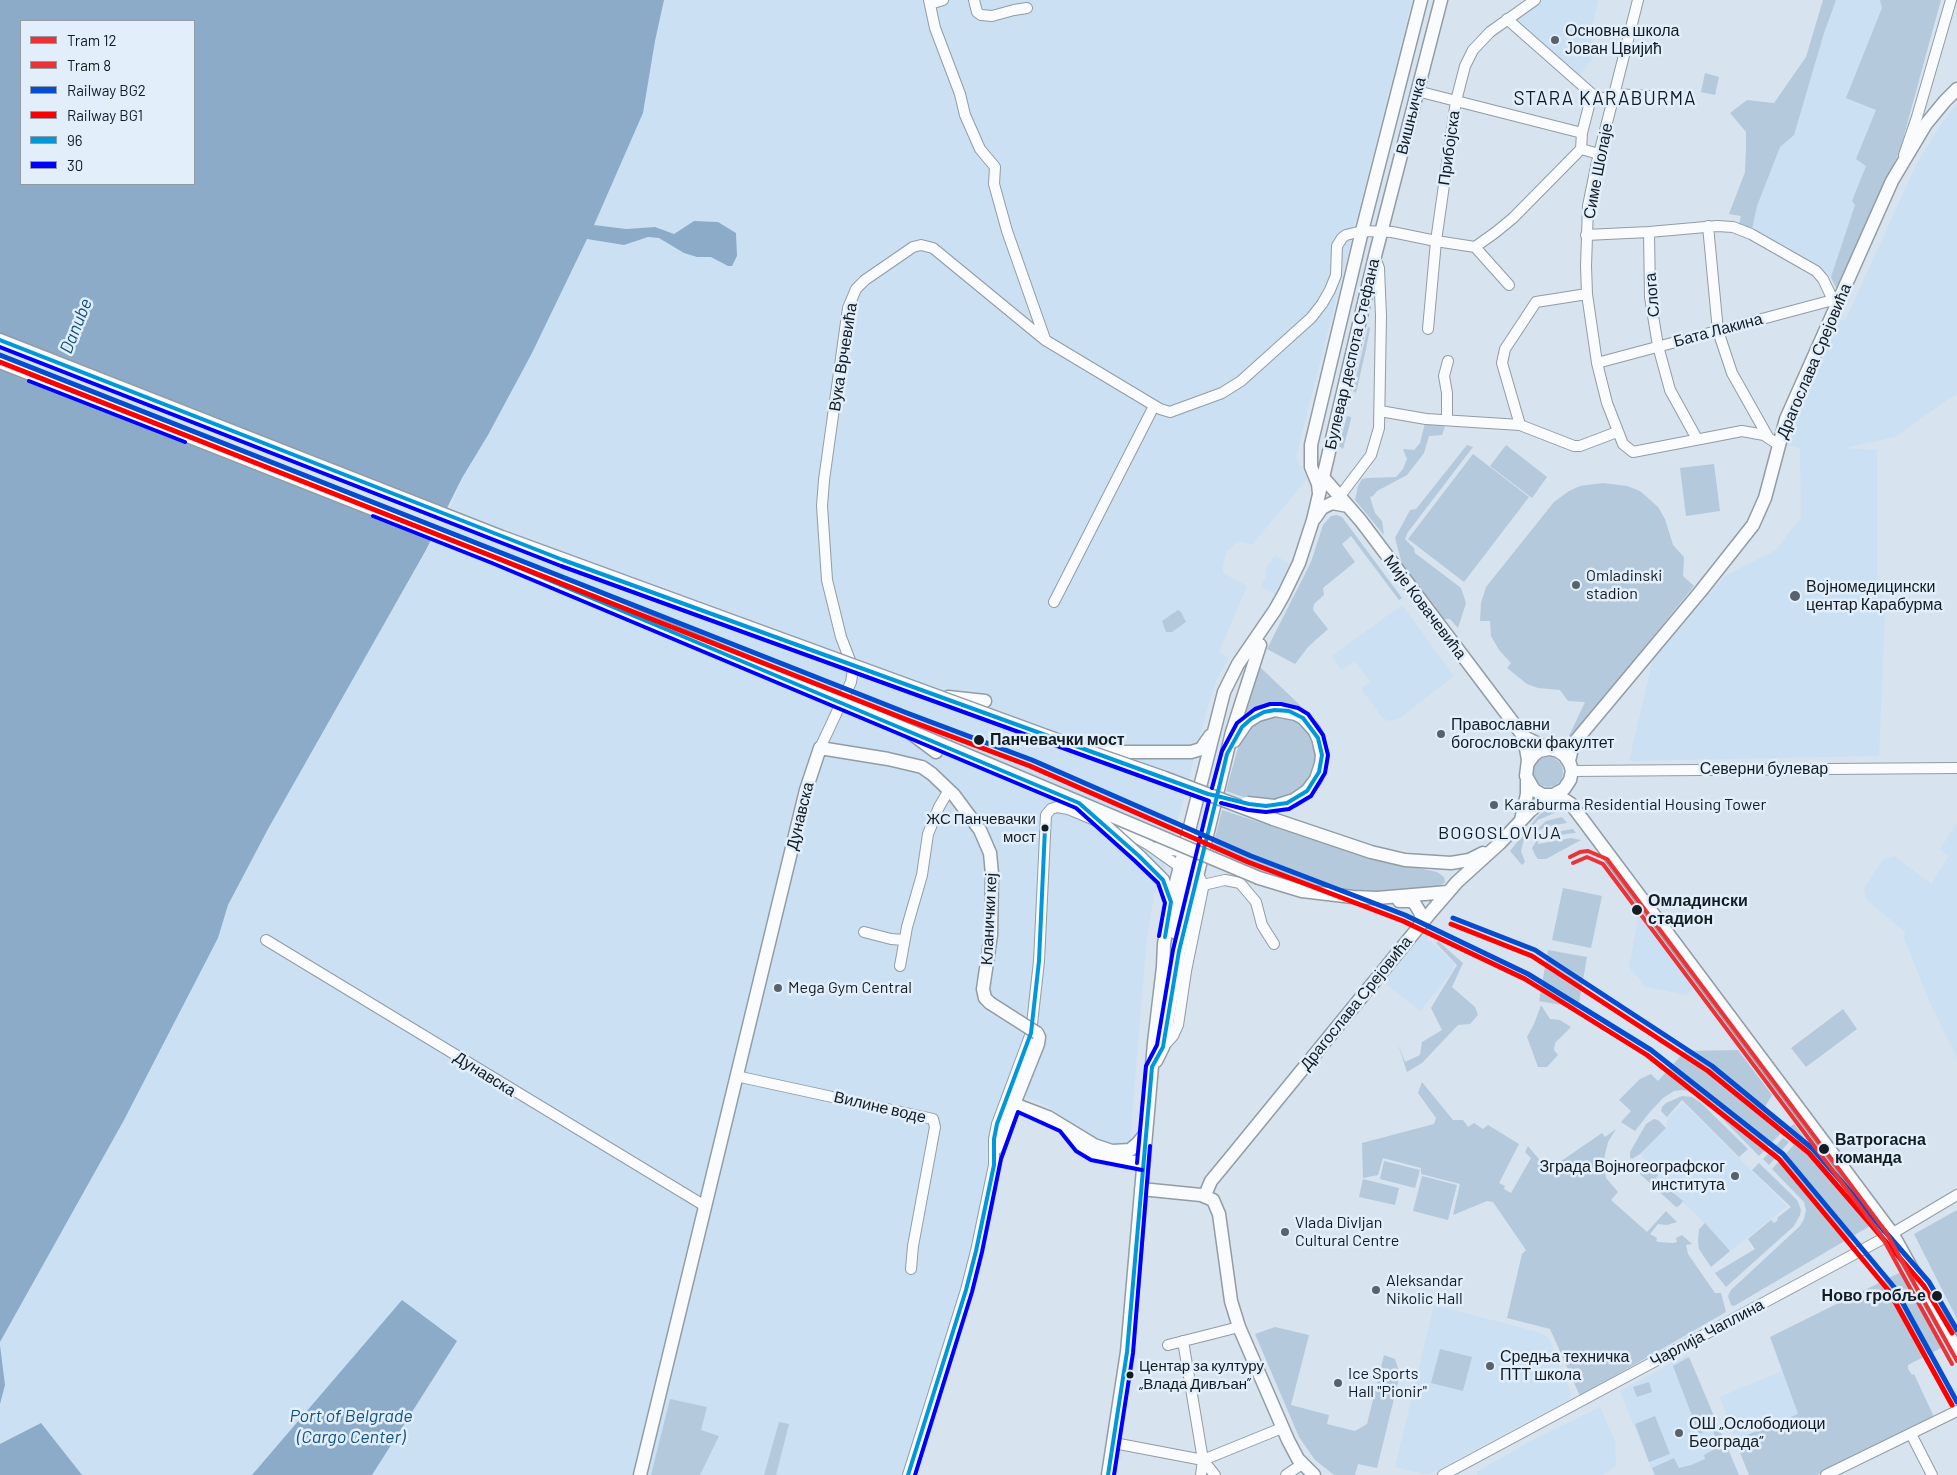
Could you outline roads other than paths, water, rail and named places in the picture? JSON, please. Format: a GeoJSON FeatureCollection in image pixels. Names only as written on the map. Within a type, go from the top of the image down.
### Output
{"type":"FeatureCollection","features":[{"type":"Feature","properties":{"kind":"main road","name":"Вишњичка"},"geometry":{"type":"LineString","coordinates":[[1362,231],[1421,0]]}},
{"type":"Feature","properties":{"kind":"main road","name":"Вишњичка"},"geometry":{"type":"LineString","coordinates":[[1381,231],[1440,0]]}},
{"type":"Feature","properties":{"kind":"main road","name":"Драгослава Срејовића"},"geometry":{"type":"LineString","coordinates":[[1570,766],[1573,744],[1705,586],[1753,525],[1765,498],[1774,441],[1786,419],[1836,301],[1900,166],[1929,120],[1957,89]]}},
{"type":"Feature","properties":{"kind":"main road","name":"Булевар деспота Стефана"},"geometry":{"type":"LineString","coordinates":[[1319,496],[1318,486],[1312,469],[1313,437],[1362,231]]}},
{"type":"Feature","properties":{"kind":"main road","name":"Булевар деспота Стефана"},"geometry":{"type":"LineString","coordinates":[[1163,966],[1170,946],[1195,846],[1228,705],[1238,680],[1269,629],[1275,610],[1313,520],[1381,231]]}},
{"type":"Feature","properties":{"kind":"main road"},"geometry":{"type":"LineString","coordinates":[[0,340],[502,537],[1273,819],[1371,852],[1405,860],[1435,863],[1469,860],[1496,847]]}},
{"type":"Feature","properties":{"kind":"main road"},"geometry":{"type":"LineString","coordinates":[[0,362],[494,557],[1259,878],[1310,893],[1353,898],[1388,897],[1450,890],[1448,874],[1435,863]]}},
{"type":"Feature","properties":{"kind":"main road","name":"Булевар деспота Стефана"},"geometry":{"type":"LineString","coordinates":[[1311,459],[1324,478]]}},
{"type":"Feature","properties":{"kind":"main road","name":"Мије Ковачевића"},"geometry":{"type":"LineString","coordinates":[[1324,478],[1344,501],[1524,737],[1528,763],[1527,781]]}},
{"type":"Feature","properties":{"kind":"main road"},"geometry":{"type":"LineString","coordinates":[[1313,520],[1322,508],[1344,501]]}},
{"type":"Feature","properties":{"kind":"main road","name":"Булевар деспота Стефана"},"geometry":{"type":"LineString","coordinates":[[1108,1475],[1128,1352],[1152,1068],[1164,944],[1171,902],[1224,692],[1230,679],[1275,610]]}},
{"type":"Feature","properties":{"kind":"main road"},"geometry":{"type":"LineString","coordinates":[[1152,1068],[1162,1047],[1176,965],[1200,879],[1227,754],[1238,711],[1260,645]]}},
{"type":"Feature","properties":{"kind":"main road"},"geometry":{"type":"LineString","coordinates":[[936,696],[985,700]]}},
{"type":"Feature","properties":{"kind":"main road"},"geometry":{"type":"LineString","coordinates":[[1208,794],[1258,805],[1275,806],[1287,803],[1312,786],[1321,764],[1321,747],[1318,738],[1303,718],[1289,711],[1275,710],[1264,712],[1242,727],[1227,754]]}},
{"type":"Feature","properties":{"kind":"main road"},"geometry":{"type":"LineString","coordinates":[[1090,752],[1190,752],[1201,749],[1214,730]]}},
{"type":"Feature","properties":{"kind":"main road"},"geometry":{"type":"LineString","coordinates":[[909,731],[936,752]]}},
{"type":"Feature","properties":{"kind":"main road","name":"Мије Ковачевића"},"geometry":{"type":"LineString","coordinates":[[1524,737],[1551,749]]}},
{"type":"Feature","properties":{"kind":"main road"},"geometry":{"type":"LineString","coordinates":[[1528,763],[1536,753],[1573,744]]}},
{"type":"Feature","properties":{"kind":"main road","name":"Кланички кеј"},"geometry":{"type":"LineString","coordinates":[[820,748],[912,763],[928,770],[949,790],[980,830],[990,855],[992,874],[990,935],[983,989],[985,998],[1037,1033],[1039,1037],[1038,1044],[1014,1104]]}},
{"type":"Feature","properties":{"kind":"main road","name":"Дунавска"},"geometry":{"type":"LineString","coordinates":[[640,1475],[806,790],[820,748]]}},
{"type":"Feature","properties":{"kind":"main road"},"geometry":{"type":"LineString","coordinates":[[1551,749],[1563,754],[1570,766],[1568,785],[1571,804]]}},
{"type":"Feature","properties":{"kind":"main road","name":"Драгослава Срејовића"},"geometry":{"type":"LineString","coordinates":[[1521,820],[1527,794],[1527,781]]}},
{"type":"Feature","properties":{"kind":"main road"},"geometry":{"type":"LineString","coordinates":[[1527,781],[1536,792],[1553,795],[1571,804],[1892,1233],[1957,1350]]}},
{"type":"Feature","properties":{"kind":"main road"},"geometry":{"type":"LineString","coordinates":[[1553,795],[1561,792],[1568,785]]}},
{"type":"Feature","properties":{"kind":"main road","name":"Драгослава Срејовића"},"geometry":{"type":"LineString","coordinates":[[1205,1195],[1214,1177],[1420,924],[1450,890],[1496,847],[1521,820],[1553,795]]}},
{"type":"Feature","properties":{"kind":"main road"},"geometry":{"type":"LineString","coordinates":[[1079,803],[1163,880],[1171,902]]}},
{"type":"Feature","properties":{"kind":"main road"},"geometry":{"type":"LineString","coordinates":[[1435,863],[1467,873]]}},
{"type":"Feature","properties":{"kind":"main road"},"geometry":{"type":"LineString","coordinates":[[1388,897],[1395,900],[1413,902],[1422,916],[1420,924]]}},
{"type":"Feature","properties":{"kind":"main road"},"geometry":{"type":"LineString","coordinates":[[1014,1104],[1048,1117],[1094,1145],[1119,1152],[1135,1147],[1146,1133]]}},
{"type":"Feature","properties":{"kind":"main road"},"geometry":{"type":"LineString","coordinates":[[1064,1126],[1080,1146],[1094,1154],[1143,1164]]}},
{"type":"Feature","properties":{"kind":"main road"},"geometry":{"type":"LineString","coordinates":[[1141,1190],[1205,1195],[1213,1200],[1219,1214],[1231,1301],[1239,1327],[1282,1428],[1302,1464],[1314,1475]]}},
{"type":"Feature","properties":{"kind":"street"},"geometry":{"type":"LineString","coordinates":[[943,0],[929,2],[935,28],[960,94],[965,115],[980,149],[995,167],[994,184],[1006,231],[1045,340]]}},
{"type":"Feature","properties":{"kind":"street"},"geometry":{"type":"LineString","coordinates":[[974,0],[977,12],[981,15],[997,15],[1027,8]]}},
{"type":"Feature","properties":{"kind":"street","name":"Прибојска"},"geometry":{"type":"LineString","coordinates":[[1428,330],[1436,242],[1456,101],[1469,57],[1490,32],[1535,0]]}},
{"type":"Feature","properties":{"kind":"street","name":"Симе Шолаје"},"geometry":{"type":"LineString","coordinates":[[1638,0],[1599,154],[1588,206],[1586,235],[1587,294],[1597,364],[1604,395],[1617,432],[1626,448],[1633,452],[1697,439]]}},
{"type":"Feature","properties":{"kind":"street"},"geometry":{"type":"LineString","coordinates":[[1900,166],[1917,117],[1950,0]]}},
{"type":"Feature","properties":{"kind":"street"},"geometry":{"type":"LineString","coordinates":[[1507,19],[1592,94],[1613,98],[1666,97]]}},
{"type":"Feature","properties":{"kind":"street"},"geometry":{"type":"LineString","coordinates":[[1417,91],[1582,133]]}},
{"type":"Feature","properties":{"kind":"street"},"geometry":{"type":"LineString","coordinates":[[1475,247],[1513,218],[1581,149],[1582,133],[1592,94]]}},
{"type":"Feature","properties":{"kind":"street"},"geometry":{"type":"LineString","coordinates":[[1581,149],[1599,154]]}},
{"type":"Feature","properties":{"kind":"street"},"geometry":{"type":"LineString","coordinates":[[1586,235],[1649,232],[1708,226],[1725,226],[1738,229],[1765,241],[1820,274],[1836,301]]}},
{"type":"Feature","properties":{"kind":"street"},"geometry":{"type":"LineString","coordinates":[[1708,226],[1718,331],[1732,374],[1774,441]]}},
{"type":"Feature","properties":{"kind":"street"},"geometry":{"type":"LineString","coordinates":[[1362,231],[1381,231],[1436,242],[1475,247],[1509,285]]}},
{"type":"Feature","properties":{"kind":"street","name":"Вука Врчевића"},"geometry":{"type":"LineString","coordinates":[[820,748],[851,682],[853,668],[841,637],[826,580],[822,506],[849,304],[854,293],[865,280],[908,249],[918,245],[929,246],[1045,340],[1163,411],[1173,411],[1222,392],[1241,381],[1311,318],[1322,304],[1336,275],[1336,251],[1340,242],[1346,235],[1362,231]]}},
{"type":"Feature","properties":{"kind":"street","name":"Слога"},"geometry":{"type":"LineString","coordinates":[[1649,232],[1650,297],[1658,346],[1670,390],[1697,439]]}},
{"type":"Feature","properties":{"kind":"street"},"geometry":{"type":"LineString","coordinates":[[1344,501],[1371,455],[1378,436],[1382,316],[1379,268],[1377,262],[1374,262]]}},
{"type":"Feature","properties":{"kind":"street"},"geometry":{"type":"LineString","coordinates":[[1520,424],[1502,363],[1505,349],[1536,302],[1587,294]]}},
{"type":"Feature","properties":{"kind":"street","name":"Бата Лакина"},"geometry":{"type":"LineString","coordinates":[[1597,364],[1658,346],[1836,301]]}},
{"type":"Feature","properties":{"kind":"street"},"geometry":{"type":"LineString","coordinates":[[1447,420],[1448,393],[1444,376],[1448,361]]}},
{"type":"Feature","properties":{"kind":"street"},"geometry":{"type":"LineString","coordinates":[[1054,602],[1154,406]]}},
{"type":"Feature","properties":{"kind":"street"},"geometry":{"type":"LineString","coordinates":[[1380,411],[1419,418],[1520,424],[1574,446],[1580,446],[1617,432]]}},
{"type":"Feature","properties":{"kind":"street"},"geometry":{"type":"LineString","coordinates":[[1697,439],[1742,431],[1758,433],[1774,441]]}},
{"type":"Feature","properties":{"kind":"street","name":"Северни булевар"},"geometry":{"type":"LineString","coordinates":[[1570,766],[1957,768]]}},
{"type":"Feature","properties":{"kind":"street"},"geometry":{"type":"LineString","coordinates":[[900,966],[904,940],[922,875],[928,834],[939,807],[949,790]]}},
{"type":"Feature","properties":{"kind":"street"},"geometry":{"type":"LineString","coordinates":[[995,1157],[994,1139],[997,1124],[1032,1027],[1038,962],[1045,818],[1048,811],[1057,807],[1068,809],[1109,825],[1149,845],[1180,867]]}},
{"type":"Feature","properties":{"kind":"street"},"geometry":{"type":"LineString","coordinates":[[1149,845],[1184,852]]}},
{"type":"Feature","properties":{"kind":"street"},"geometry":{"type":"LineString","coordinates":[[1200,879],[1240,883],[1256,902],[1262,925],[1274,944]]}},
{"type":"Feature","properties":{"kind":"street"},"geometry":{"type":"LineString","coordinates":[[864,932],[891,939],[904,940]]}},
{"type":"Feature","properties":{"kind":"street","name":"Дунавска"},"geometry":{"type":"LineString","coordinates":[[266,940],[705,1206]]}},
{"type":"Feature","properties":{"kind":"street","name":"Вилине воде"},"geometry":{"type":"LineString","coordinates":[[736,1076],[933,1119],[935,1127],[913,1246],[911,1269]]}},
{"type":"Feature","properties":{"kind":"street"},"geometry":{"type":"LineString","coordinates":[[908,1475],[966,1290],[995,1157],[1014,1104]]}},
{"type":"Feature","properties":{"kind":"street"},"geometry":{"type":"LineString","coordinates":[[1892,1233],[1957,1195]]}},
{"type":"Feature","properties":{"kind":"street","name":"Чарлија Чаплина"},"geometry":{"type":"LineString","coordinates":[[1443,1475],[1892,1233]]}},
{"type":"Feature","properties":{"kind":"street"},"geometry":{"type":"LineString","coordinates":[[1168,1345],[1239,1327]]}},
{"type":"Feature","properties":{"kind":"street"},"geometry":{"type":"LineString","coordinates":[[1183,1341],[1203,1460],[1200,1475]]}},
{"type":"Feature","properties":{"kind":"street"},"geometry":{"type":"LineString","coordinates":[[1826,1475],[1840,1472],[1957,1411]]}},
{"type":"Feature","properties":{"kind":"street"},"geometry":{"type":"LineString","coordinates":[[1114,1443],[1203,1460],[1282,1428]]}},
{"type":"Feature","properties":{"kind":"street"},"geometry":{"type":"LineString","coordinates":[[1911,1434],[1932,1475]]}},
{"type":"Feature","properties":{"kind":"street"},"geometry":{"type":"LineString","coordinates":[[1203,1460],[1215,1475]]}},
{"type":"Feature","properties":{"kind":"street"},"geometry":{"type":"LineString","coordinates":[[1286,1475],[1302,1464]]}},
{"type":"Feature","properties":{"kind":"water","name":"Danube"},"geometry":{"type":"Polygon","coordinates":[[[0,0],[664,0],[643,113],[594,225],[626,229],[655,227],[674,234],[694,221],[718,222],[736,233],[737,256],[732,266],[728,266],[711,257],[697,257],[684,253],[659,238],[648,237],[624,245],[587,239],[532,353],[488,435],[462,478],[426,550],[268,829],[228,905],[218,938],[124,1120],[0,1342],[0,0]]]}},
{"type":"Feature","properties":{"kind":"water","name":"Port of Belgrade (Cargo Center)"},"geometry":{"type":"Polygon","coordinates":[[[402,1300],[457,1341],[372,1475],[252,1475],[402,1300]]]}},
{"type":"Feature","properties":{"kind":"water"},"geometry":{"type":"Polygon","coordinates":[[[0,1345],[5,1385],[0,1404],[0,1345]]]}},
{"type":"Feature","properties":{"kind":"water"},"geometry":{"type":"Polygon","coordinates":[[[41,1423],[82,1475],[0,1475],[0,1444],[41,1423]]]}},
{"type":"Feature","properties":{"kind":"tram line","name":"12"},"geometry":{"type":"LineString","coordinates":[[1570,857],[1580,852],[1588,851],[1607,859],[1886,1232],[1957,1361]]}},
{"type":"Feature","properties":{"kind":"tram line","name":"8"},"geometry":{"type":"LineString","coordinates":[[1573,863],[1587,857],[1603,864],[1881,1235],[1952,1364]]}},
{"type":"Feature","properties":{"kind":"rail line","name":"BG2"},"geometry":{"type":"LineString","coordinates":[[0,355],[907,713],[1032,760],[1251,856],[1405,915],[1528,974],[1651,1050],[1783,1154],[1894,1287],[1957,1402]]}},
{"type":"Feature","properties":{"kind":"rail line","name":"BG1"},"geometry":{"type":"LineString","coordinates":[[0,362],[905,719],[1030,766],[1248,862],[1403,921],[1525,979],[1647,1055],[1779,1159],[1889,1291],[1952,1405]]}},
{"type":"Feature","properties":{"kind":"rail line","name":"BG2"},"geometry":{"type":"LineString","coordinates":[[1453,918],[1535,950],[1712,1066],[1813,1149],[1929,1282],[1957,1330]]}},
{"type":"Feature","properties":{"kind":"rail line","name":"BG1"},"geometry":{"type":"LineString","coordinates":[[1451,924],[1532,956],[1708,1071],[1809,1153],[1924,1286],[1952,1333]]}},
{"type":"Feature","properties":{"kind":"place","name":"Основна школа Јован Цвијић"},"geometry":{"type":"Point","coordinates":[1555,40]}},
{"type":"Feature","properties":{"kind":"place","name":"Omladinski stadion"},"geometry":{"type":"Point","coordinates":[1576,585]}},
{"type":"Feature","properties":{"kind":"place","name":"Војномедицински центар Карабурма"},"geometry":{"type":"Point","coordinates":[1795,596]}},
{"type":"Feature","properties":{"kind":"place","name":"Православни богословски факултет"},"geometry":{"type":"Point","coordinates":[1441,734]}},
{"type":"Feature","properties":{"kind":"place","name":"Панчевачки мост"},"geometry":{"type":"Point","coordinates":[979,740]}},
{"type":"Feature","properties":{"kind":"place","name":"Karaburma Residential Housing Tower"},"geometry":{"type":"Point","coordinates":[1494,805]}},
{"type":"Feature","properties":{"kind":"place","name":"ЖС Панчевачки мост"},"geometry":{"type":"Point","coordinates":[1045,828]}},
{"type":"Feature","properties":{"kind":"place","name":"Омладински стадион"},"geometry":{"type":"Point","coordinates":[1637,910]}},
{"type":"Feature","properties":{"kind":"place","name":"Mega Gym Central"},"geometry":{"type":"Point","coordinates":[778,988]}},
{"type":"Feature","properties":{"kind":"place","name":"Ватрогасна команда"},"geometry":{"type":"Point","coordinates":[1824,1149]}},
{"type":"Feature","properties":{"kind":"place","name":"Зграда Војногеографског института"},"geometry":{"type":"Point","coordinates":[1735,1176]}},
{"type":"Feature","properties":{"kind":"place","name":"Vlada Divljan Cultural Centre"},"geometry":{"type":"Point","coordinates":[1285,1232]}},
{"type":"Feature","properties":{"kind":"place","name":"Aleksandar Nikolic Hall"},"geometry":{"type":"Point","coordinates":[1376,1290]}},
{"type":"Feature","properties":{"kind":"place","name":"Ново гробље"},"geometry":{"type":"Point","coordinates":[1937,1296]}},
{"type":"Feature","properties":{"kind":"place","name":"Средња техничка ПТТ школа"},"geometry":{"type":"Point","coordinates":[1490,1366]}},
{"type":"Feature","properties":{"kind":"place","name":"Центар за културу „Влада Дивљан”"},"geometry":{"type":"Point","coordinates":[1130,1375]}},
{"type":"Feature","properties":{"kind":"place","name":"Ice Sports Hall \"Pionir\""},"geometry":{"type":"Point","coordinates":[1338,1383]}},
{"type":"Feature","properties":{"kind":"place","name":"ОШ „Ослободиоци Београда”"},"geometry":{"type":"Point","coordinates":[1679,1433]}},
{"type":"Feature","properties":{"kind":"district","name":"STARA KARABURMA"},"geometry":{"type":"Point","coordinates":[1605,99]}},
{"type":"Feature","properties":{"kind":"district","name":"BOGOSLOVIJA"},"geometry":{"type":"Point","coordinates":[1500,833]}}]}
